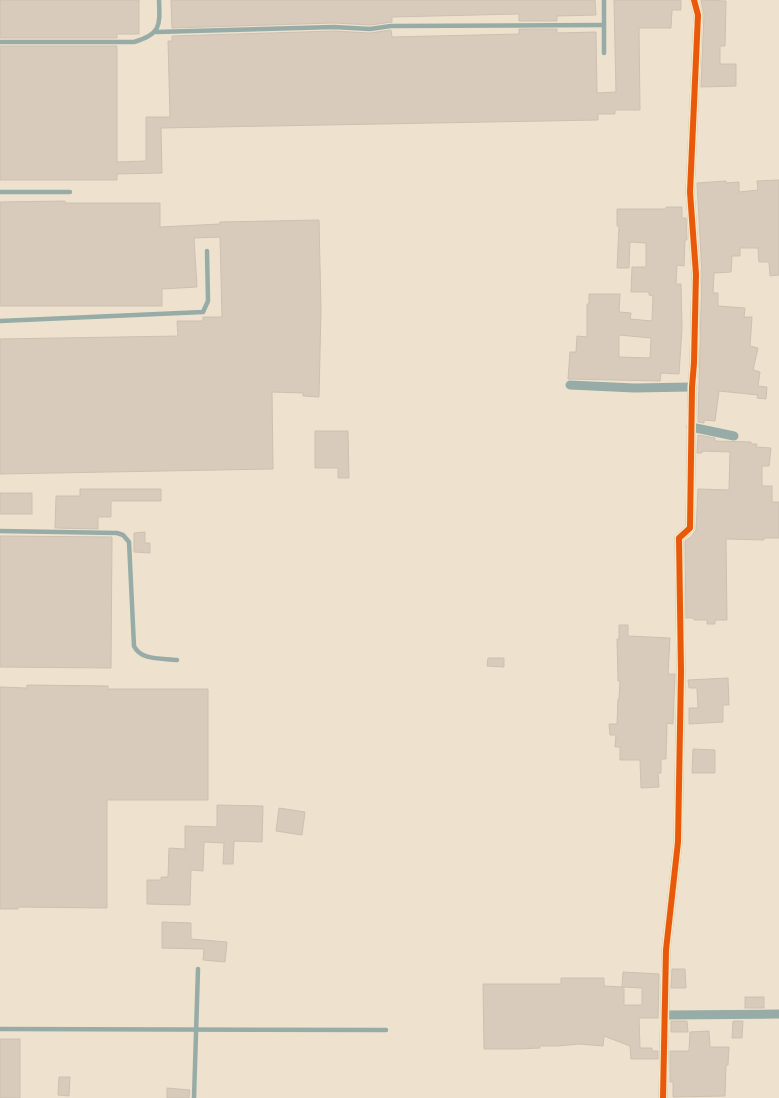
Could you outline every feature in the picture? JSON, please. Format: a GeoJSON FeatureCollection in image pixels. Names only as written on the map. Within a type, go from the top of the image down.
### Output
{"type":"FeatureCollection","features":[{"type":"Feature","properties":{"kind":"street"},"geometry":{"type":"LineString","coordinates":[[663,1098],[666,950],[678,842],[681,672],[678,538],[690,528],[696,274],[690,192],[698,15],[694,0]]}},
{"type":"Feature","properties":{"kind":"street"},"geometry":{"type":"LineString","coordinates":[[570,384],[634,388],[692,387]]}},
{"type":"Feature","properties":{"kind":"street"},"geometry":{"type":"LineString","coordinates":[[691,428],[734,436]]}},
{"type":"Feature","properties":{"kind":"street"},"geometry":{"type":"LineString","coordinates":[[665,1015],[779,1014]]}},
{"type":"Feature","properties":{"kind":"lane"},"geometry":{"type":"LineString","coordinates":[[156,32],[159,21],[159,0]]}},
{"type":"Feature","properties":{"kind":"lane"},"geometry":{"type":"LineString","coordinates":[[604,0],[604,53]]}},
{"type":"Feature","properties":{"kind":"lane"},"geometry":{"type":"LineString","coordinates":[[0,42],[134,42],[148,38],[156,32],[334,27],[370,29],[390,26],[604,25]]}},
{"type":"Feature","properties":{"kind":"lane"},"geometry":{"type":"LineString","coordinates":[[0,192],[70,192]]}},
{"type":"Feature","properties":{"kind":"lane"},"geometry":{"type":"LineString","coordinates":[[0,321],[203,312],[208,301],[207,251]]}},
{"type":"Feature","properties":{"kind":"lane"},"geometry":{"type":"LineString","coordinates":[[0,531],[117,533],[123,535],[129,542],[134,646],[137,652],[144,656],[177,660]]}},
{"type":"Feature","properties":{"kind":"lane"},"geometry":{"type":"LineString","coordinates":[[194,1098],[198,969]]}},
{"type":"Feature","properties":{"kind":"lane"},"geometry":{"type":"LineString","coordinates":[[0,1029],[386,1030]]}},
{"type":"Feature","properties":{"kind":"building"},"geometry":{"type":"Polygon","coordinates":[[[0,0],[139,0],[139,34],[117,34],[117,38],[0,38],[0,0]]]}},
{"type":"Feature","properties":{"kind":"building"},"geometry":{"type":"Polygon","coordinates":[[[171,0],[595,0],[596,15],[557,16],[557,21],[519,21],[519,14],[392,17],[392,22],[370,25],[334,23],[172,28],[171,0]]]}},
{"type":"Feature","properties":{"kind":"building"},"geometry":{"type":"Polygon","coordinates":[[[614,0],[681,0],[681,10],[672,10],[671,28],[639,28],[640,110],[615,110],[615,114],[598,114],[598,120],[161,128],[162,173],[117,174],[117,180],[0,180],[0,46],[117,46],[117,162],[146,161],[146,117],[170,117],[168,41],[172,41],[172,36],[334,31],[370,33],[391,30],[392,37],[519,34],[519,29],[557,29],[557,33],[596,32],[597,93],[616,92],[614,0]]]}},
{"type":"Feature","properties":{"kind":"building"},"geometry":{"type":"Polygon","coordinates":[[[701,0],[726,1],[725,46],[720,46],[720,64],[736,64],[736,86],[701,87],[704,15],[701,0]]]}},
{"type":"Feature","properties":{"kind":"building"},"geometry":{"type":"Polygon","coordinates":[[[779,180],[779,275],[770,276],[769,262],[759,262],[758,248],[740,248],[740,256],[732,256],[731,272],[714,273],[713,293],[718,293],[718,306],[745,308],[744,317],[752,317],[750,346],[758,348],[753,370],[760,372],[758,386],[767,387],[766,399],[757,398],[758,395],[719,391],[715,421],[704,420],[704,423],[698,422],[702,274],[697,183],[739,182],[739,192],[758,190],[757,181],[779,180]]]}},
{"type":"Feature","properties":{"kind":"building"},"geometry":{"type":"Polygon","coordinates":[[[65,201],[65,203],[160,203],[160,227],[220,224],[220,222],[319,220],[321,309],[319,397],[303,396],[303,393],[272,392],[273,469],[0,474],[0,339],[178,336],[177,321],[203,321],[203,317],[222,317],[220,237],[194,238],[197,287],[162,289],[162,306],[0,306],[0,202],[65,201]]]}},
{"type":"Feature","properties":{"kind":"building"},"geometry":{"type":"Polygon","coordinates":[[[666,207],[682,207],[682,218],[686,218],[687,240],[685,240],[684,266],[677,265],[676,284],[681,284],[682,329],[679,374],[661,373],[660,381],[568,379],[570,352],[576,352],[577,336],[587,337],[587,304],[589,304],[589,294],[620,294],[619,312],[631,313],[630,319],[652,321],[653,296],[649,295],[649,292],[631,292],[632,267],[646,267],[646,243],[630,242],[629,268],[617,268],[619,226],[617,226],[617,209],[666,209],[666,207]],[[619,335],[619,357],[650,358],[651,338],[619,335]]]}},
{"type":"Feature","properties":{"kind":"building"},"geometry":{"type":"Polygon","coordinates":[[[315,431],[348,431],[349,478],[338,478],[338,468],[315,468],[315,431]]]}},
{"type":"Feature","properties":{"kind":"building"},"geometry":{"type":"Polygon","coordinates":[[[698,435],[715,438],[715,441],[751,442],[751,444],[757,444],[756,447],[771,448],[769,466],[762,466],[762,486],[772,486],[772,502],[779,502],[779,538],[764,538],[764,540],[726,539],[727,620],[715,620],[715,624],[707,624],[707,620],[686,618],[685,541],[696,530],[698,489],[729,490],[730,452],[702,451],[702,453],[697,453],[698,435]]]}},
{"type":"Feature","properties":{"kind":"building"},"geometry":{"type":"Polygon","coordinates":[[[80,489],[161,489],[161,501],[111,501],[111,517],[98,517],[98,529],[55,528],[56,496],[80,496],[80,489]]]}},
{"type":"Feature","properties":{"kind":"building"},"geometry":{"type":"Polygon","coordinates":[[[0,493],[32,493],[32,514],[0,514],[0,493]]]}},
{"type":"Feature","properties":{"kind":"building"},"geometry":{"type":"Polygon","coordinates":[[[145,532],[145,543],[150,543],[150,553],[134,552],[134,533],[145,532]]]}},
{"type":"Feature","properties":{"kind":"building"},"geometry":{"type":"Polygon","coordinates":[[[0,536],[112,537],[111,668],[0,667],[0,536]]]}},
{"type":"Feature","properties":{"kind":"building"},"geometry":{"type":"Polygon","coordinates":[[[619,625],[628,625],[628,636],[670,638],[668,674],[675,674],[673,724],[667,723],[666,759],[661,759],[661,773],[658,773],[659,787],[641,788],[640,760],[620,760],[620,747],[615,747],[616,735],[610,735],[609,724],[617,724],[620,681],[618,681],[617,639],[619,639],[619,625]]]}},
{"type":"Feature","properties":{"kind":"building"},"geometry":{"type":"Polygon","coordinates":[[[488,658],[504,658],[504,667],[487,666],[488,658]]]}},
{"type":"Feature","properties":{"kind":"building"},"geometry":{"type":"Polygon","coordinates":[[[728,678],[729,705],[723,705],[723,722],[689,724],[689,708],[698,708],[697,688],[689,688],[688,680],[728,678]]]}},
{"type":"Feature","properties":{"kind":"building"},"geometry":{"type":"Polygon","coordinates":[[[27,685],[108,686],[108,689],[208,689],[208,800],[107,800],[107,908],[18,907],[18,909],[0,909],[0,687],[27,688],[27,685]]]}},
{"type":"Feature","properties":{"kind":"building"},"geometry":{"type":"Polygon","coordinates":[[[693,749],[715,750],[715,773],[692,773],[693,749]]]}},
{"type":"Feature","properties":{"kind":"building"},"geometry":{"type":"Polygon","coordinates":[[[217,805],[263,806],[262,842],[234,841],[233,864],[223,864],[224,843],[204,842],[203,871],[191,870],[190,905],[147,904],[147,880],[161,880],[161,877],[168,877],[169,848],[185,849],[185,826],[217,827],[217,805]]]}},
{"type":"Feature","properties":{"kind":"building"},"geometry":{"type":"Polygon","coordinates":[[[279,808],[305,812],[302,835],[276,831],[279,808]]]}},
{"type":"Feature","properties":{"kind":"building"},"geometry":{"type":"Polygon","coordinates":[[[162,922],[191,923],[191,939],[227,942],[225,962],[203,960],[204,949],[162,948],[162,922]]]}},
{"type":"Feature","properties":{"kind":"building"},"geometry":{"type":"Polygon","coordinates":[[[672,969],[685,969],[686,988],[671,988],[672,969]]]}},
{"type":"Feature","properties":{"kind":"building"},"geometry":{"type":"Polygon","coordinates":[[[623,972],[659,974],[658,1018],[639,1018],[640,1048],[652,1048],[652,1051],[658,1051],[658,1059],[631,1059],[630,1046],[604,1036],[603,1046],[579,1044],[540,1046],[540,1048],[484,1049],[483,984],[561,984],[561,978],[604,978],[604,986],[622,987],[623,972]],[[624,987],[624,1005],[642,1005],[642,988],[624,987]]]}},
{"type":"Feature","properties":{"kind":"building"},"geometry":{"type":"Polygon","coordinates":[[[745,997],[764,997],[764,1008],[745,1008],[745,997]]]}},
{"type":"Feature","properties":{"kind":"building"},"geometry":{"type":"Polygon","coordinates":[[[671,1021],[687,1021],[688,1032],[671,1032],[671,1021]]]}},
{"type":"Feature","properties":{"kind":"building"},"geometry":{"type":"Polygon","coordinates":[[[733,1021],[743,1021],[742,1038],[732,1038],[733,1021]]]}},
{"type":"Feature","properties":{"kind":"building"},"geometry":{"type":"Polygon","coordinates":[[[709,1031],[710,1047],[729,1047],[728,1065],[726,1065],[725,1096],[673,1097],[673,1082],[670,1082],[670,1051],[689,1051],[690,1032],[709,1031]]]}},
{"type":"Feature","properties":{"kind":"building"},"geometry":{"type":"Polygon","coordinates":[[[0,1039],[20,1039],[20,1098],[0,1098],[0,1039]]]}},
{"type":"Feature","properties":{"kind":"building"},"geometry":{"type":"Polygon","coordinates":[[[59,1077],[70,1077],[69,1096],[58,1095],[59,1077]]]}},
{"type":"Feature","properties":{"kind":"building"},"geometry":{"type":"Polygon","coordinates":[[[167,1088],[190,1090],[189,1098],[167,1098],[167,1088]]]}},
{"type":"Feature","properties":{"kind":"cycle path"},"geometry":{"type":"LineString","coordinates":[[663,1098],[666,950],[678,842],[681,672],[679,538],[690,528],[696,274],[690,192],[698,15],[694,0]]}}]}
